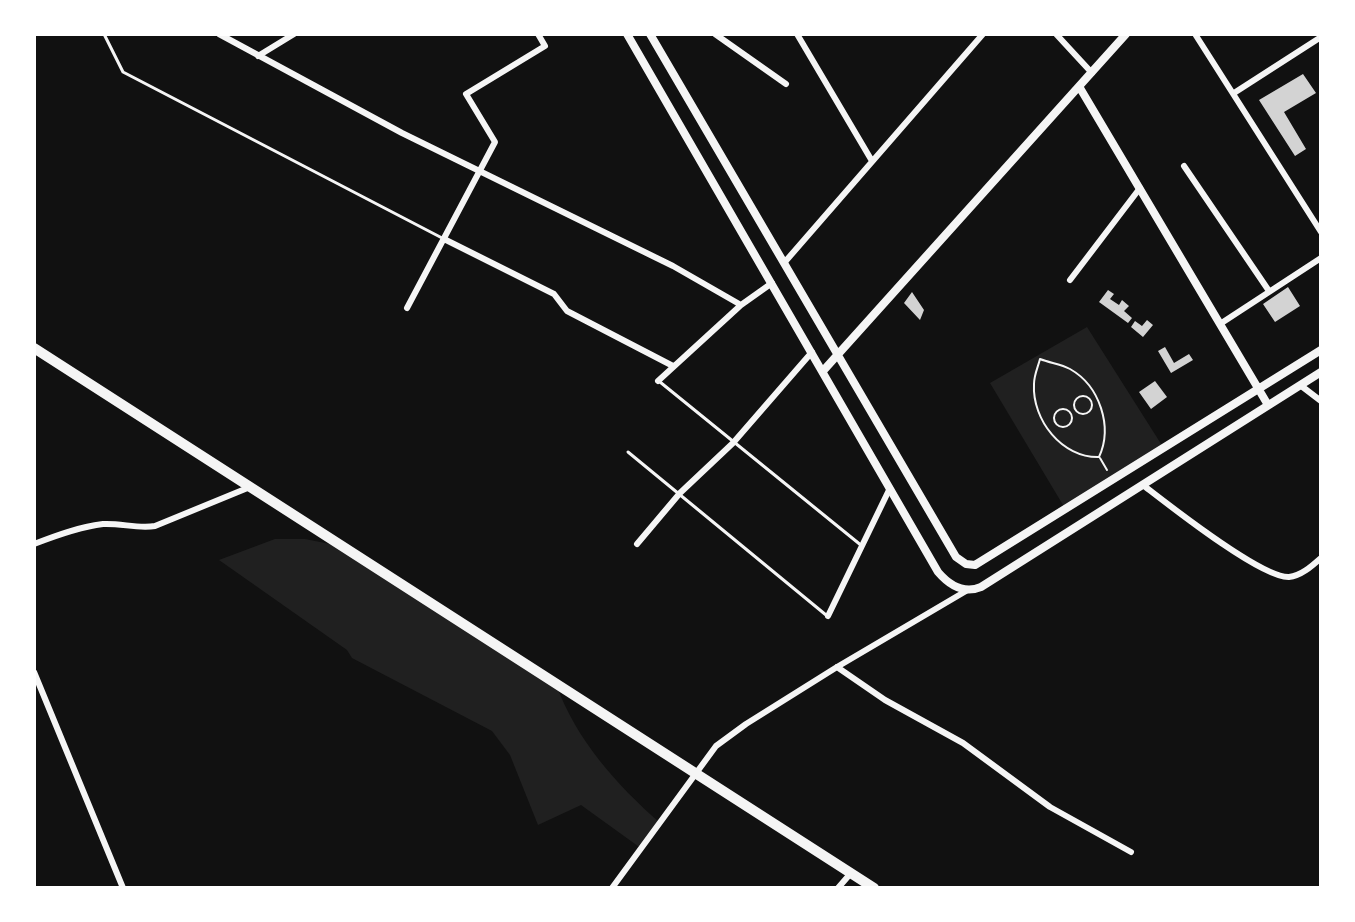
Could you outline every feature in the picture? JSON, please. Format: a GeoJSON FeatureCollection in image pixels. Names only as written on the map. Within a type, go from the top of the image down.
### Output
{"type":"FeatureCollection","features":[{"type":"Feature","properties":{"kind":"highway"},"geometry":{"type":"LineString","coordinates":[[34,348],[874,888]]}},
{"type":"Feature","properties":{"kind":"street"},"geometry":{"type":"LineString","coordinates":[[219,34],[479,171],[673,266],[741,305]]}},
{"type":"Feature","properties":{"kind":"street"},"geometry":{"type":"LineString","coordinates":[[258,56],[293,34]]}},
{"type":"Feature","properties":{"kind":"street"},"geometry":{"type":"LineString","coordinates":[[407,308],[495,142],[466,94],[545,46],[538,34]]}},
{"type":"Feature","properties":{"kind":"street"},"geometry":{"type":"LineString","coordinates":[[627,34],[938,572],[951,585],[966,591]]}},
{"type":"Feature","properties":{"kind":"street"},"geometry":{"type":"LineString","coordinates":[[650,34],[962,563],[975,565],[1321,350]]}},
{"type":"Feature","properties":{"kind":"street"},"geometry":{"type":"LineString","coordinates":[[715,34],[786,84]]}},
{"type":"Feature","properties":{"kind":"street"},"geometry":{"type":"LineString","coordinates":[[797,34],[872,161]]}},
{"type":"Feature","properties":{"kind":"street"},"geometry":{"type":"LineString","coordinates":[[784,263],[983,34]]}},
{"type":"Feature","properties":{"kind":"street"},"geometry":{"type":"LineString","coordinates":[[1056,34],[1092,73]]}},
{"type":"Feature","properties":{"kind":"street"},"geometry":{"type":"LineString","coordinates":[[823,371],[1126,34]]}},
{"type":"Feature","properties":{"kind":"street"},"geometry":{"type":"LineString","coordinates":[[1207,34],[1197,37],[1321,232]]}},
{"type":"Feature","properties":{"kind":"street"},"geometry":{"type":"LineString","coordinates":[[1234,93],[1321,37]]}},
{"type":"Feature","properties":{"kind":"street"},"geometry":{"type":"LineString","coordinates":[[1080,88],[1268,405]]}},
{"type":"Feature","properties":{"kind":"street"},"geometry":{"type":"LineString","coordinates":[[1184,166],[1269,291]]}},
{"type":"Feature","properties":{"kind":"street"},"geometry":{"type":"LineString","coordinates":[[1070,280],[1140,188]]}},
{"type":"Feature","properties":{"kind":"street"},"geometry":{"type":"LineString","coordinates":[[444,239],[554,294],[567,311],[673,366]]}},
{"type":"Feature","properties":{"kind":"street"},"geometry":{"type":"LineString","coordinates":[[1220,324],[1321,258]]}},
{"type":"Feature","properties":{"kind":"street"},"geometry":{"type":"LineString","coordinates":[[658,381],[741,305],[772,283]]}},
{"type":"Feature","properties":{"kind":"street"},"geometry":{"type":"LineString","coordinates":[[637,544],[680,493],[733,443],[812,352]]}},
{"type":"Feature","properties":{"kind":"street"},"geometry":{"type":"LineString","coordinates":[[612,888],[695,772],[716,746],[736,731],[966,591],[981,587],[1321,372]]}},
{"type":"Feature","properties":{"kind":"street"},"geometry":{"type":"LineString","coordinates":[[1300,385],[1321,401]]}},
{"type":"Feature","properties":{"kind":"street"},"geometry":{"type":"LineString","coordinates":[[1143,485],[1231,550],[1278,576],[1292,577],[1321,558]]}},
{"type":"Feature","properties":{"kind":"street"},"geometry":{"type":"LineString","coordinates":[[34,544],[71,530],[102,524],[144,528],[155,526],[250,487]]}},
{"type":"Feature","properties":{"kind":"street"},"geometry":{"type":"LineString","coordinates":[[828,616],[890,488]]}},
{"type":"Feature","properties":{"kind":"street"},"geometry":{"type":"LineString","coordinates":[[837,667],[885,700],[963,743],[1050,807],[1131,852]]}},
{"type":"Feature","properties":{"kind":"street"},"geometry":{"type":"LineString","coordinates":[[34,672],[123,888]]}},
{"type":"Feature","properties":{"kind":"street"},"geometry":{"type":"LineString","coordinates":[[838,888],[851,873]]}},
{"type":"Feature","properties":{"kind":"lane"},"geometry":{"type":"LineString","coordinates":[[104,34],[123,72],[444,239]]}},
{"type":"Feature","properties":{"kind":"lane"},"geometry":{"type":"LineString","coordinates":[[658,381],[862,546]]}},
{"type":"Feature","properties":{"kind":"lane"},"geometry":{"type":"LineString","coordinates":[[628,452],[828,616]]}},
{"type":"Feature","properties":{"kind":"path"},"geometry":{"type":"LineString","coordinates":[[1099,457],[1069,450],[1054,438],[1034,396],[1038,357],[1076,373],[1096,397],[1105,428],[1099,457],[1113,480]]}},
{"type":"Feature","properties":{"kind":"path"},"geometry":{"type":"LineString","coordinates":[[1075,409],[1075,400],[1080,397],[1091,401]]}},
{"type":"Feature","properties":{"kind":"path"},"geometry":{"type":"LineString","coordinates":[[1091,401],[1096,397]]}},
{"type":"Feature","properties":{"kind":"path"},"geometry":{"type":"LineString","coordinates":[[1075,409],[1082,414],[1087,413],[1091,410],[1091,401]]}},
{"type":"Feature","properties":{"kind":"path"},"geometry":{"type":"LineString","coordinates":[[1047,425],[1068,425],[1070,413],[1065,409],[1059,410],[1055,414],[1055,423]]}},
{"type":"Feature","properties":{"kind":"path"},"geometry":{"type":"LineString","coordinates":[[1070,413],[1075,409]]}},
{"type":"Feature","properties":{"kind":"shaded area"},"geometry":{"type":"Polygon","coordinates":[[[1087,327],[1163,447],[1066,510],[990,383],[1087,327]]]}},
{"type":"Feature","properties":{"kind":"shaded area"},"geometry":{"type":"Polygon","coordinates":[[[275,539],[305,539],[340,546],[556,684],[586,743],[628,793],[660,823],[642,849],[581,805],[538,825],[510,755],[492,731],[352,658],[347,650],[219,560],[275,539]]]}},
{"type":"Feature","properties":{"kind":"building"},"geometry":{"type":"Polygon","coordinates":[[[1303,74],[1316,93],[1284,112],[1306,149],[1295,156],[1259,100],[1303,74]]]}},
{"type":"Feature","properties":{"kind":"building"},"geometry":{"type":"Polygon","coordinates":[[[1288,287],[1300,306],[1275,322],[1263,304],[1288,287]]]}},
{"type":"Feature","properties":{"kind":"building"},"geometry":{"type":"Polygon","coordinates":[[[1108,290],[1114,294],[1110,299],[1119,305],[1122,300],[1129,306],[1124,311],[1132,318],[1128,323],[1099,302],[1108,290]]]}},
{"type":"Feature","properties":{"kind":"building"},"geometry":{"type":"Polygon","coordinates":[[[912,292],[924,310],[920,320],[904,303],[912,292]]]}},
{"type":"Feature","properties":{"kind":"building"},"geometry":{"type":"Polygon","coordinates":[[[1147,320],[1153,325],[1143,337],[1131,327],[1135,321],[1142,326],[1147,320]]]}},
{"type":"Feature","properties":{"kind":"building"},"geometry":{"type":"Polygon","coordinates":[[[1165,347],[1174,363],[1189,354],[1193,360],[1171,373],[1158,351],[1165,347]]]}},
{"type":"Feature","properties":{"kind":"building"},"geometry":{"type":"Polygon","coordinates":[[[1155,381],[1167,397],[1151,409],[1139,392],[1155,381]]]}}]}
